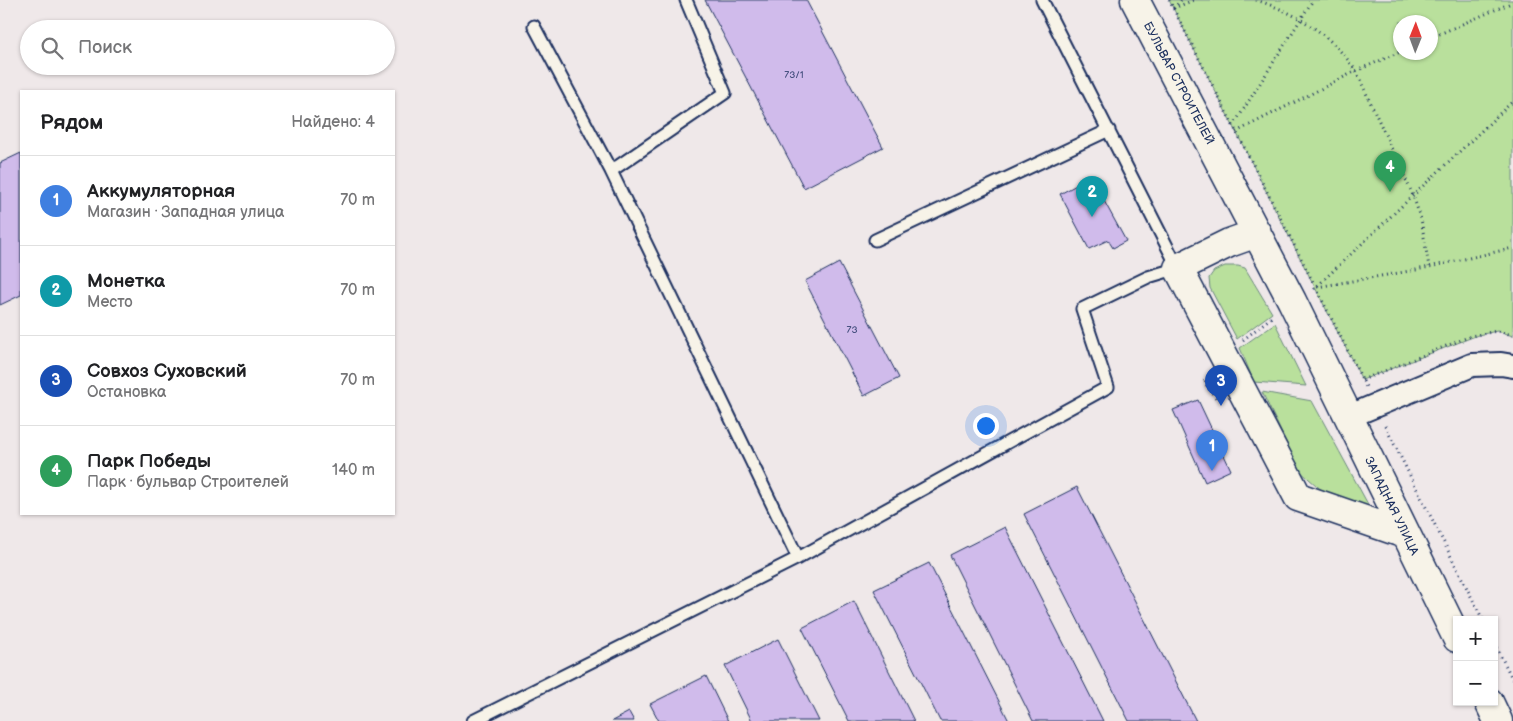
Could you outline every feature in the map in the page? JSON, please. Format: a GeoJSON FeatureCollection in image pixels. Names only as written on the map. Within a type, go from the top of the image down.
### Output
{"type":"FeatureCollection","features":[{"type":"Feature","properties":{"kind":"main road","name":"БУЛЬВАР СТРОИТЕЛЕЙ"},"geometry":{"type":"LineString","coordinates":[[1135,0],[1292,301]]}},
{"type":"Feature","properties":{"kind":"main road"},"geometry":{"type":"LineString","coordinates":[[1257,233],[1229,243],[1178,268],[1298,497],[1405,534]]}},
{"type":"Feature","properties":{"kind":"main road","name":"ЗАПАДНАЯ УЛИЦА"},"geometry":{"type":"LineString","coordinates":[[1292,301],[1326,374],[1453,630]]}},
{"type":"Feature","properties":{"kind":"main road"},"geometry":{"type":"LineString","coordinates":[[1491,706],[1498,721]]}},
{"type":"Feature","properties":{"kind":"street"},"geometry":{"type":"LineString","coordinates":[[1348,417],[1472,365],[1501,364],[1513,366]]}},
{"type":"Feature","properties":{"kind":"lane"},"geometry":{"type":"LineString","coordinates":[[611,171],[725,93],[686,0]]}},
{"type":"Feature","properties":{"kind":"lane"},"geometry":{"type":"LineString","coordinates":[[473,721],[798,558],[1108,387],[1082,309],[1148,277],[1178,268],[1042,0]]}},
{"type":"Feature","properties":{"kind":"lane"},"geometry":{"type":"LineString","coordinates":[[534,26],[611,171],[798,558]]}},
{"type":"Feature","properties":{"kind":"lane"},"geometry":{"type":"LineString","coordinates":[[875,240],[1109,130]]}},
{"type":"Feature","properties":{"kind":"path"},"geometry":{"type":"LineString","coordinates":[[1169,0],[1480,616]]}},
{"type":"Feature","properties":{"kind":"path"},"geometry":{"type":"LineString","coordinates":[[1174,8],[1181,0]]}},
{"type":"Feature","properties":{"kind":"path"},"geometry":{"type":"LineString","coordinates":[[1174,8],[1194,0]]}},
{"type":"Feature","properties":{"kind":"path"},"geometry":{"type":"LineString","coordinates":[[1256,0],[1302,19],[1331,41],[1344,54],[1356,71],[1412,193],[1421,219],[1429,268]]}},
{"type":"Feature","properties":{"kind":"path"},"geometry":{"type":"LineString","coordinates":[[1233,126],[1314,0]]}},
{"type":"Feature","properties":{"kind":"path"},"geometry":{"type":"LineString","coordinates":[[1506,0],[1512,4]]}},
{"type":"Feature","properties":{"kind":"path"},"geometry":{"type":"LineString","coordinates":[[1438,35],[1512,4]]}},
{"type":"Feature","properties":{"kind":"path"},"geometry":{"type":"LineString","coordinates":[[1236,132],[1356,71],[1393,55]]}},
{"type":"Feature","properties":{"kind":"path"},"geometry":{"type":"LineString","coordinates":[[1292,301],[1316,288],[1412,193],[1513,101]]}},
{"type":"Feature","properties":{"kind":"path"},"geometry":{"type":"LineString","coordinates":[[1316,288],[1429,268],[1513,248]]}},
{"type":"Feature","properties":{"kind":"path"},"geometry":{"type":"LineString","coordinates":[[1362,380],[1471,336],[1497,331],[1513,335]]}},
{"type":"Feature","properties":{"kind":"path"},"geometry":{"type":"LineString","coordinates":[[1498,651],[1513,680]]}},
{"type":"Feature","properties":{"kind":"green space"},"geometry":{"type":"Polygon","coordinates":[[[1169,0],[1513,0],[1513,336],[1497,331],[1478,335],[1362,380],[1169,0]]]}},
{"type":"Feature","properties":{"kind":"green space"},"geometry":{"type":"Polygon","coordinates":[[[1225,266],[1245,268],[1272,313],[1237,339],[1210,288],[1209,278],[1214,271],[1225,266]]]}},
{"type":"Feature","properties":{"kind":"green space"},"geometry":{"type":"Polygon","coordinates":[[[1275,323],[1306,386],[1254,382],[1240,348],[1275,323]]]}},
{"type":"Feature","properties":{"kind":"green space"},"geometry":{"type":"Polygon","coordinates":[[[1262,392],[1312,401],[1370,508],[1325,493],[1300,471],[1262,392]]]}},
{"type":"Feature","properties":{"kind":"building"},"geometry":{"type":"Polygon","coordinates":[[[705,0],[806,0],[883,147],[804,188],[705,0]]]}},
{"type":"Feature","properties":{"kind":"building"},"geometry":{"type":"Polygon","coordinates":[[[20,153],[20,295],[0,305],[0,163],[20,153]]]}},
{"type":"Feature","properties":{"kind":"building"},"geometry":{"type":"Polygon","coordinates":[[[1091,177],[1126,241],[1113,248],[1108,240],[1089,249],[1060,194],[1091,177]]]}},
{"type":"Feature","properties":{"kind":"building"},"geometry":{"type":"Polygon","coordinates":[[[839,263],[899,378],[864,396],[805,281],[839,263]]]}},
{"type":"Feature","properties":{"kind":"building"},"geometry":{"type":"Polygon","coordinates":[[[1198,400],[1231,470],[1205,482],[1173,410],[1198,400]]]}},
{"type":"Feature","properties":{"kind":"building"},"geometry":{"type":"Polygon","coordinates":[[[1077,487],[1196,721],[1129,721],[1024,514],[1077,487]]]}},
{"type":"Feature","properties":{"kind":"building"},"geometry":{"type":"Polygon","coordinates":[[[1005,527],[1103,721],[1033,721],[950,555],[1005,527]]]}},
{"type":"Feature","properties":{"kind":"building"},"geometry":{"type":"Polygon","coordinates":[[[929,563],[1009,721],[940,721],[874,590],[929,563]]]}},
{"type":"Feature","properties":{"kind":"building"},"geometry":{"type":"Polygon","coordinates":[[[854,601],[914,721],[849,721],[802,628],[854,601]]]}},
{"type":"Feature","properties":{"kind":"building"},"geometry":{"type":"Polygon","coordinates":[[[778,639],[819,721],[752,721],[725,666],[778,639]]]}},
{"type":"Feature","properties":{"kind":"building"},"geometry":{"type":"Polygon","coordinates":[[[706,676],[728,721],[659,721],[650,704],[706,676]]]}},
{"type":"Feature","properties":{"kind":"building"},"geometry":{"type":"Polygon","coordinates":[[[629,712],[634,721],[612,721],[629,712]]]}},
{"type":"Feature","properties":{"kind":"place","name":"Парк Победы"},"geometry":{"type":"Point","coordinates":[1390,192]}},
{"type":"Feature","properties":{"kind":"place","name":"Монетка"},"geometry":{"type":"Point","coordinates":[1092,217]}},
{"type":"Feature","properties":{"kind":"place","name":"Совхоз Суховский"},"geometry":{"type":"Point","coordinates":[1221,406]}},
{"type":"Feature","properties":{"kind":"place","name":"Аккумуляторная"},"geometry":{"type":"Point","coordinates":[1212,471]}}]}
